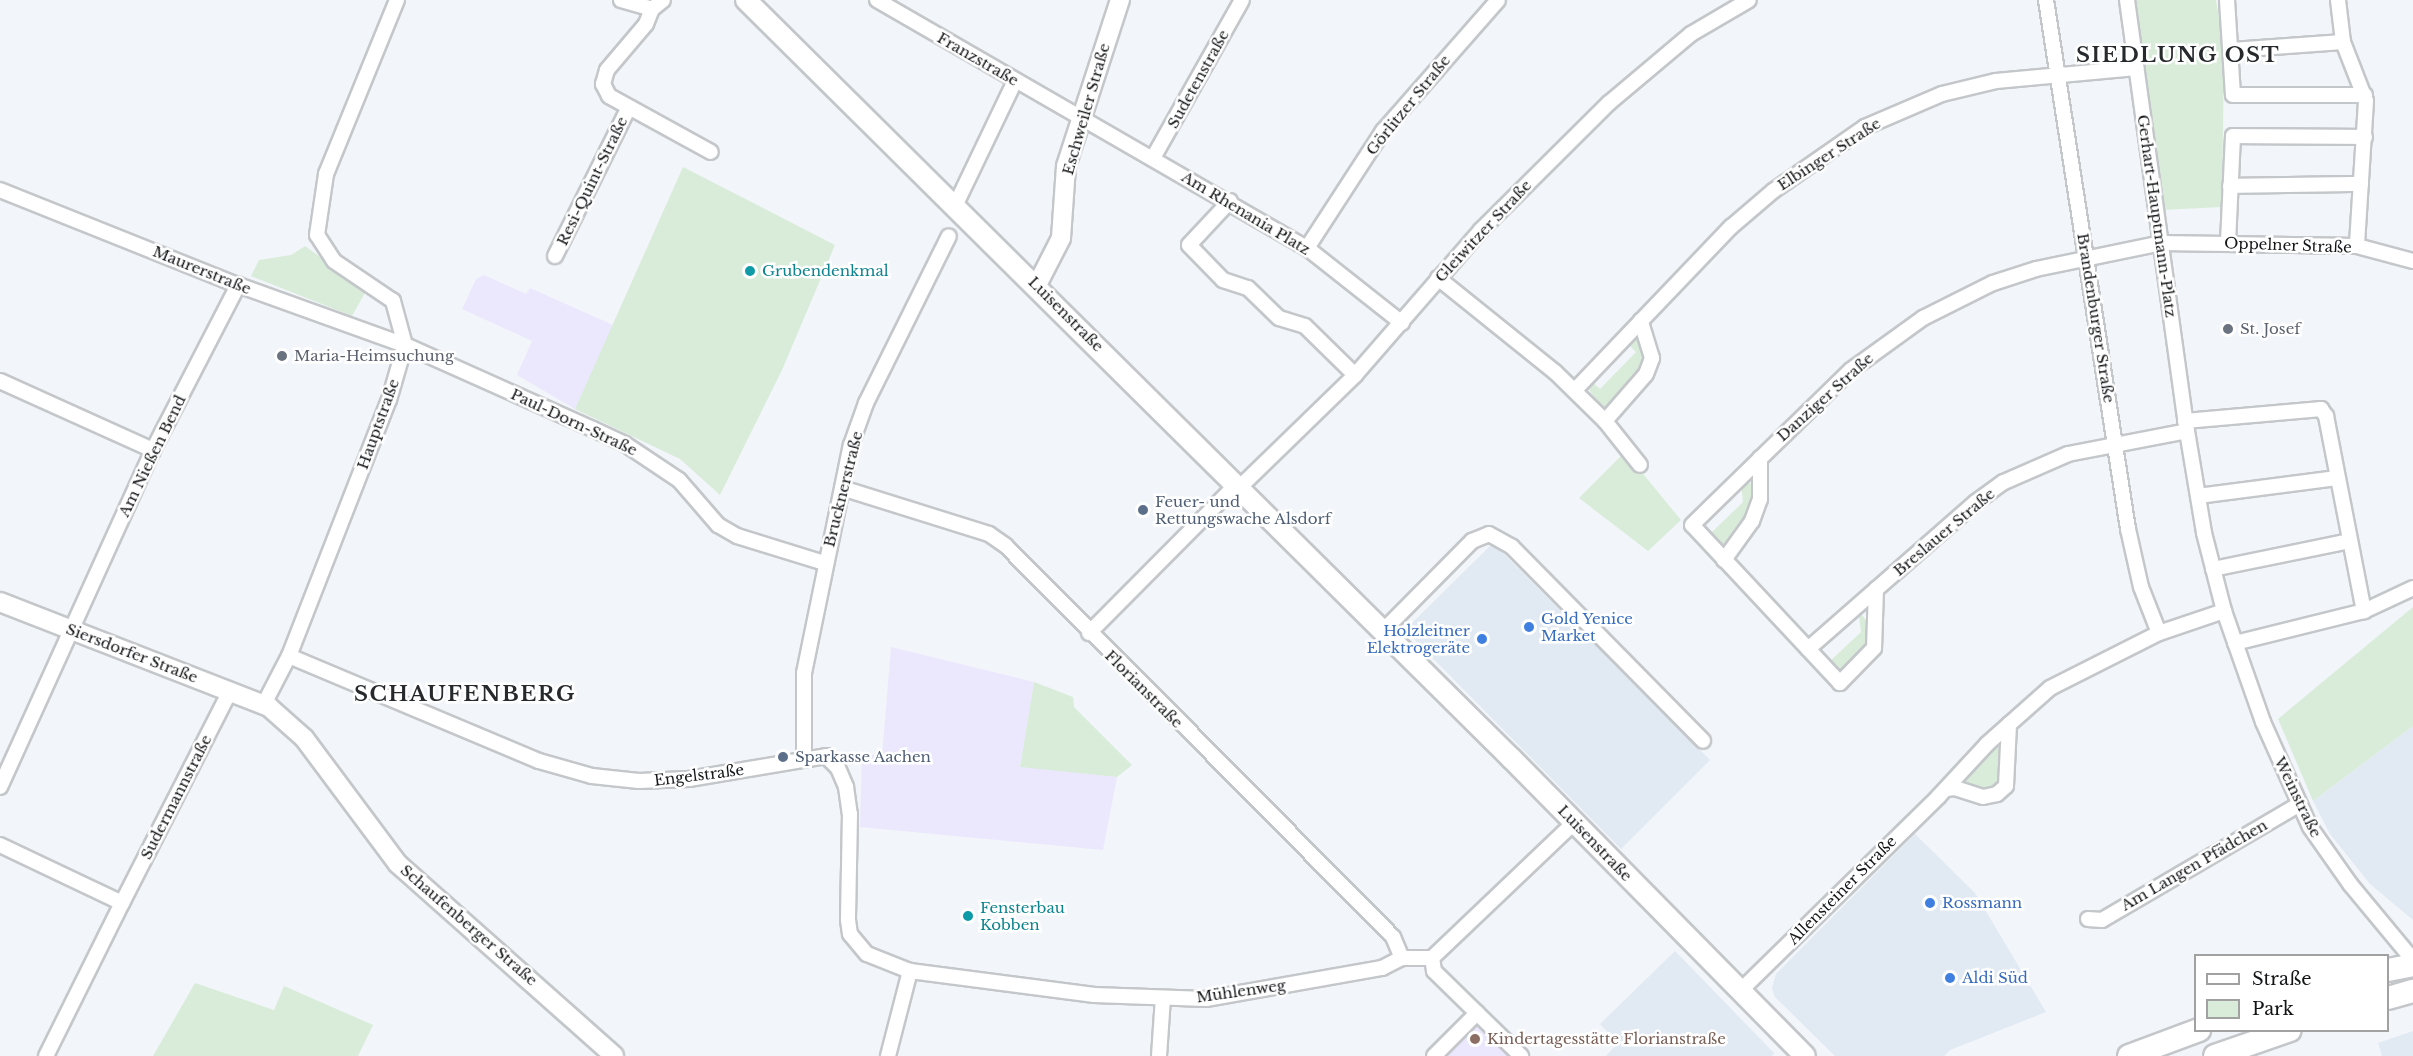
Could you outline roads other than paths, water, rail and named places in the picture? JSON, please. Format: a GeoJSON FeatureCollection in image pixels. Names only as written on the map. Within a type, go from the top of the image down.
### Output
{"type":"FeatureCollection","features":[{"type":"Feature","properties":{"kind":"main road","name":"Luisenstraße"},"geometry":{"type":"LineString","coordinates":[[746,0],[956,204],[1575,822],[1739,992],[1805,1056]]}},
{"type":"Feature","properties":{"kind":"main road"},"geometry":{"type":"LineString","coordinates":[[2389,970],[2413,965]]}},
{"type":"Feature","properties":{"kind":"main road"},"geometry":{"type":"LineString","coordinates":[[2389,998],[2413,991]]}},
{"type":"Feature","properties":{"kind":"main road"},"geometry":{"type":"LineString","coordinates":[[2128,1056],[2194,1032]]}},
{"type":"Feature","properties":{"kind":"main road"},"geometry":{"type":"LineString","coordinates":[[2216,1056],[2284,1032]]}},
{"type":"Feature","properties":{"kind":"street"},"geometry":{"type":"LineString","coordinates":[[397,0],[326,174],[317,235],[334,261],[393,301],[405,345]]}},
{"type":"Feature","properties":{"kind":"street"},"geometry":{"type":"LineString","coordinates":[[621,0],[658,5]]}},
{"type":"Feature","properties":{"kind":"street","name":"Franzstraße"},"geometry":{"type":"LineString","coordinates":[[877,0],[1080,118]]}},
{"type":"Feature","properties":{"kind":"street","name":"Eschweiler Straße"},"geometry":{"type":"LineString","coordinates":[[1037,285],[1061,238],[1066,166],[1120,0]]}},
{"type":"Feature","properties":{"kind":"street","name":"Sudetenstraße"},"geometry":{"type":"LineString","coordinates":[[1153,158],[1242,0]]}},
{"type":"Feature","properties":{"kind":"street","name":"Görlitzer Straße"},"geometry":{"type":"LineString","coordinates":[[1307,248],[1383,131],[1498,0]]}},
{"type":"Feature","properties":{"kind":"street","name":"Gleiwitzer Straße"},"geometry":{"type":"LineString","coordinates":[[1089,633],[1355,375],[1481,230],[1656,60],[1691,34],[1749,0]]}},
{"type":"Feature","properties":{"kind":"street","name":"Brandenburger Straße"},"geometry":{"type":"LineString","coordinates":[[2046,0],[2115,443],[2141,587],[2159,633]]}},
{"type":"Feature","properties":{"kind":"street","name":"Gerhart-Hauptmann-Platz"},"geometry":{"type":"LineString","coordinates":[[2127,0],[2186,426],[2198,496]]}},
{"type":"Feature","properties":{"kind":"street"},"geometry":{"type":"LineString","coordinates":[[2227,0],[2232,50],[2233,95],[2365,95]]}},
{"type":"Feature","properties":{"kind":"street"},"geometry":{"type":"LineString","coordinates":[[2338,0],[2343,42],[2365,95],[2357,246]]}},
{"type":"Feature","properties":{"kind":"street","name":"Resi-Quint-Straße"},"geometry":{"type":"LineString","coordinates":[[658,5],[646,24],[607,70],[603,84],[609,96],[711,152]]}},
{"type":"Feature","properties":{"kind":"street"},"geometry":{"type":"LineString","coordinates":[[2232,50],[2343,42]]}},
{"type":"Feature","properties":{"kind":"street","name":"Elbinger Straße"},"geometry":{"type":"LineString","coordinates":[[1575,390],[1731,227],[1773,191],[1865,127],[1942,94],[1996,81],[2136,68]]}},
{"type":"Feature","properties":{"kind":"street"},"geometry":{"type":"LineString","coordinates":[[956,204],[1015,81]]}},
{"type":"Feature","properties":{"kind":"street","name":"Resi-Quint-Straße"},"geometry":{"type":"LineString","coordinates":[[555,256],[629,107]]}},
{"type":"Feature","properties":{"kind":"street","name":"Am Rhenania Platz"},"geometry":{"type":"LineString","coordinates":[[1080,118],[1230,201],[1307,248],[1402,323]]}},
{"type":"Feature","properties":{"kind":"street"},"geometry":{"type":"LineString","coordinates":[[2228,242],[2233,136],[2364,137]]}},
{"type":"Feature","properties":{"kind":"street"},"geometry":{"type":"LineString","coordinates":[[2230,186],[2361,184]]}},
{"type":"Feature","properties":{"kind":"street","name":"Maurerstraße"},"geometry":{"type":"LineString","coordinates":[[0,190],[238,285],[405,345]]}},
{"type":"Feature","properties":{"kind":"street"},"geometry":{"type":"LineString","coordinates":[[1230,201],[1190,245],[1223,280],[1248,288],[1278,318],[1305,327],[1355,375]]}},
{"type":"Feature","properties":{"kind":"street","name":"Brucknerstraße"},"geometry":{"type":"LineString","coordinates":[[804,760],[804,673],[824,563],[842,488],[866,403],[949,236]]}},
{"type":"Feature","properties":{"kind":"street","name":"Oppelner Straße"},"geometry":{"type":"LineString","coordinates":[[2161,243],[2228,242],[2357,246],[2413,261]]}},
{"type":"Feature","properties":{"kind":"street","name":"Danziger Straße"},"geometry":{"type":"LineString","coordinates":[[1808,649],[1692,525],[1851,370],[1923,318],[1993,283],[2086,257],[2161,243]]}},
{"type":"Feature","properties":{"kind":"street"},"geometry":{"type":"LineString","coordinates":[[1438,278],[1575,390],[1605,421],[1640,465]]}},
{"type":"Feature","properties":{"kind":"street","name":"Am Nießen Bend"},"geometry":{"type":"LineString","coordinates":[[0,788],[153,450],[238,285]]}},
{"type":"Feature","properties":{"kind":"street"},"geometry":{"type":"LineString","coordinates":[[1605,421],[1646,374],[1652,358],[1641,321]]}},
{"type":"Feature","properties":{"kind":"street","name":"Paul-Dorn-Straße"},"geometry":{"type":"LineString","coordinates":[[405,345],[625,444],[679,480],[718,525],[737,536],[824,563]]}},
{"type":"Feature","properties":{"kind":"street","name":"Hauptstraße"},"geometry":{"type":"LineString","coordinates":[[264,704],[289,656],[389,400],[405,345]]}},
{"type":"Feature","properties":{"kind":"street"},"geometry":{"type":"LineString","coordinates":[[0,381],[153,450]]}},
{"type":"Feature","properties":{"kind":"street","name":"Breslauer Straße"},"geometry":{"type":"LineString","coordinates":[[1808,649],[1875,589],[2004,482],[2068,454],[2186,426],[2321,409],[2326,416],[2337,478]]}},
{"type":"Feature","properties":{"kind":"street"},"geometry":{"type":"LineString","coordinates":[[1725,560],[1738,545],[1760,499],[1760,458]]}},
{"type":"Feature","properties":{"kind":"street"},"geometry":{"type":"LineString","coordinates":[[2198,496],[2337,478],[2364,611]]}},
{"type":"Feature","properties":{"kind":"street","name":"Florianstraße"},"geometry":{"type":"LineString","coordinates":[[842,488],[989,534],[1006,546],[1089,633],[1394,937],[1402,958]]}},
{"type":"Feature","properties":{"kind":"street","name":"Weinstraße"},"geometry":{"type":"LineString","coordinates":[[2198,496],[2224,611],[2263,722],[2300,804],[2323,848],[2413,960]]}},
{"type":"Feature","properties":{"kind":"street"},"geometry":{"type":"LineString","coordinates":[[1383,631],[1472,541],[1490,534],[1512,547],[1703,741]]}},
{"type":"Feature","properties":{"kind":"street"},"geometry":{"type":"LineString","coordinates":[[2213,569],[2349,541]]}},
{"type":"Feature","properties":{"kind":"street"},"geometry":{"type":"LineString","coordinates":[[2235,643],[2364,611],[2413,588]]}},
{"type":"Feature","properties":{"kind":"street"},"geometry":{"type":"LineString","coordinates":[[1808,649],[1840,683],[1874,648],[1875,589]]}},
{"type":"Feature","properties":{"kind":"street","name":"Siersdorfer Straße"},"geometry":{"type":"LineString","coordinates":[[0,602],[264,704]]}},
{"type":"Feature","properties":{"kind":"street","name":"Allensteiner Straße"},"geometry":{"type":"LineString","coordinates":[[1739,992],[1946,789],[1954,776],[2009,724],[2072,675],[2159,633],[2224,611]]}},
{"type":"Feature","properties":{"kind":"street","name":"Engelstraße"},"geometry":{"type":"LineString","coordinates":[[289,656],[538,761],[592,776],[639,781],[688,779],[826,756],[838,768],[846,787],[850,814],[848,920],[850,934],[858,945]]}},
{"type":"Feature","properties":{"kind":"street","name":"Sudermannstraße"},"geometry":{"type":"LineString","coordinates":[[46,1056],[230,691]]}},
{"type":"Feature","properties":{"kind":"street","name":"Schaufenberger Straße"},"geometry":{"type":"LineString","coordinates":[[264,704],[304,738],[398,864],[615,1056]]}},
{"type":"Feature","properties":{"kind":"street"},"geometry":{"type":"LineString","coordinates":[[1946,789],[1955,788],[1983,797],[1997,794],[2006,786],[2009,724]]}},
{"type":"Feature","properties":{"kind":"street","name":"Am Langen Pfädchen"},"geometry":{"type":"LineString","coordinates":[[2088,920],[2102,920],[2300,804]]}},
{"type":"Feature","properties":{"kind":"street"},"geometry":{"type":"LineString","coordinates":[[1521,1056],[1434,971],[1432,958],[1575,822]]}},
{"type":"Feature","properties":{"kind":"street"},"geometry":{"type":"LineString","coordinates":[[0,845],[122,903]]}},
{"type":"Feature","properties":{"kind":"street","name":"Mühlenweg"},"geometry":{"type":"LineString","coordinates":[[858,945],[867,954],[910,971],[1094,995],[1206,999],[1382,968],[1402,958],[1432,958]]}},
{"type":"Feature","properties":{"kind":"street"},"geometry":{"type":"LineString","coordinates":[[888,1056],[910,971]]}},
{"type":"Feature","properties":{"kind":"street"},"geometry":{"type":"LineString","coordinates":[[1159,1056],[1164,998]]}},
{"type":"Feature","properties":{"kind":"street"},"geometry":{"type":"LineString","coordinates":[[1434,1056],[1477,1013]]}},
{"type":"Feature","properties":{"kind":"place","name":"Grubendenkmal"},"geometry":{"type":"Point","coordinates":[750,271]}},
{"type":"Feature","properties":{"kind":"place","name":"St. Josef"},"geometry":{"type":"Point","coordinates":[2228,329]}},
{"type":"Feature","properties":{"kind":"place","name":"Maria-Heimsuchung"},"geometry":{"type":"Point","coordinates":[282,356]}},
{"type":"Feature","properties":{"kind":"place","name":"Feuer- und Rettungswache Alsdorf"},"geometry":{"type":"Point","coordinates":[1143,510]}},
{"type":"Feature","properties":{"kind":"place","name":"Gold Yenice Market"},"geometry":{"type":"Point","coordinates":[1529,627]}},
{"type":"Feature","properties":{"kind":"place","name":"Holzleitner Elektrogeräte"},"geometry":{"type":"Point","coordinates":[1482,639]}},
{"type":"Feature","properties":{"kind":"place","name":"Sparkasse Aachen"},"geometry":{"type":"Point","coordinates":[783,757]}},
{"type":"Feature","properties":{"kind":"place","name":"Rossmann"},"geometry":{"type":"Point","coordinates":[1930,903]}},
{"type":"Feature","properties":{"kind":"place","name":"Fensterbau Kobben"},"geometry":{"type":"Point","coordinates":[968,916]}},
{"type":"Feature","properties":{"kind":"place","name":"Aldi Süd"},"geometry":{"type":"Point","coordinates":[1950,978]}},
{"type":"Feature","properties":{"kind":"place","name":"Kindertagesstätte Florianstraße"},"geometry":{"type":"Point","coordinates":[1475,1039]}},
{"type":"Feature","properties":{"kind":"district","name":"SIEDLUNG OST"},"geometry":{"type":"Point","coordinates":[2178,55]}},
{"type":"Feature","properties":{"kind":"district","name":"SCHAUFENBERG"},"geometry":{"type":"Point","coordinates":[465,694]}}]}
